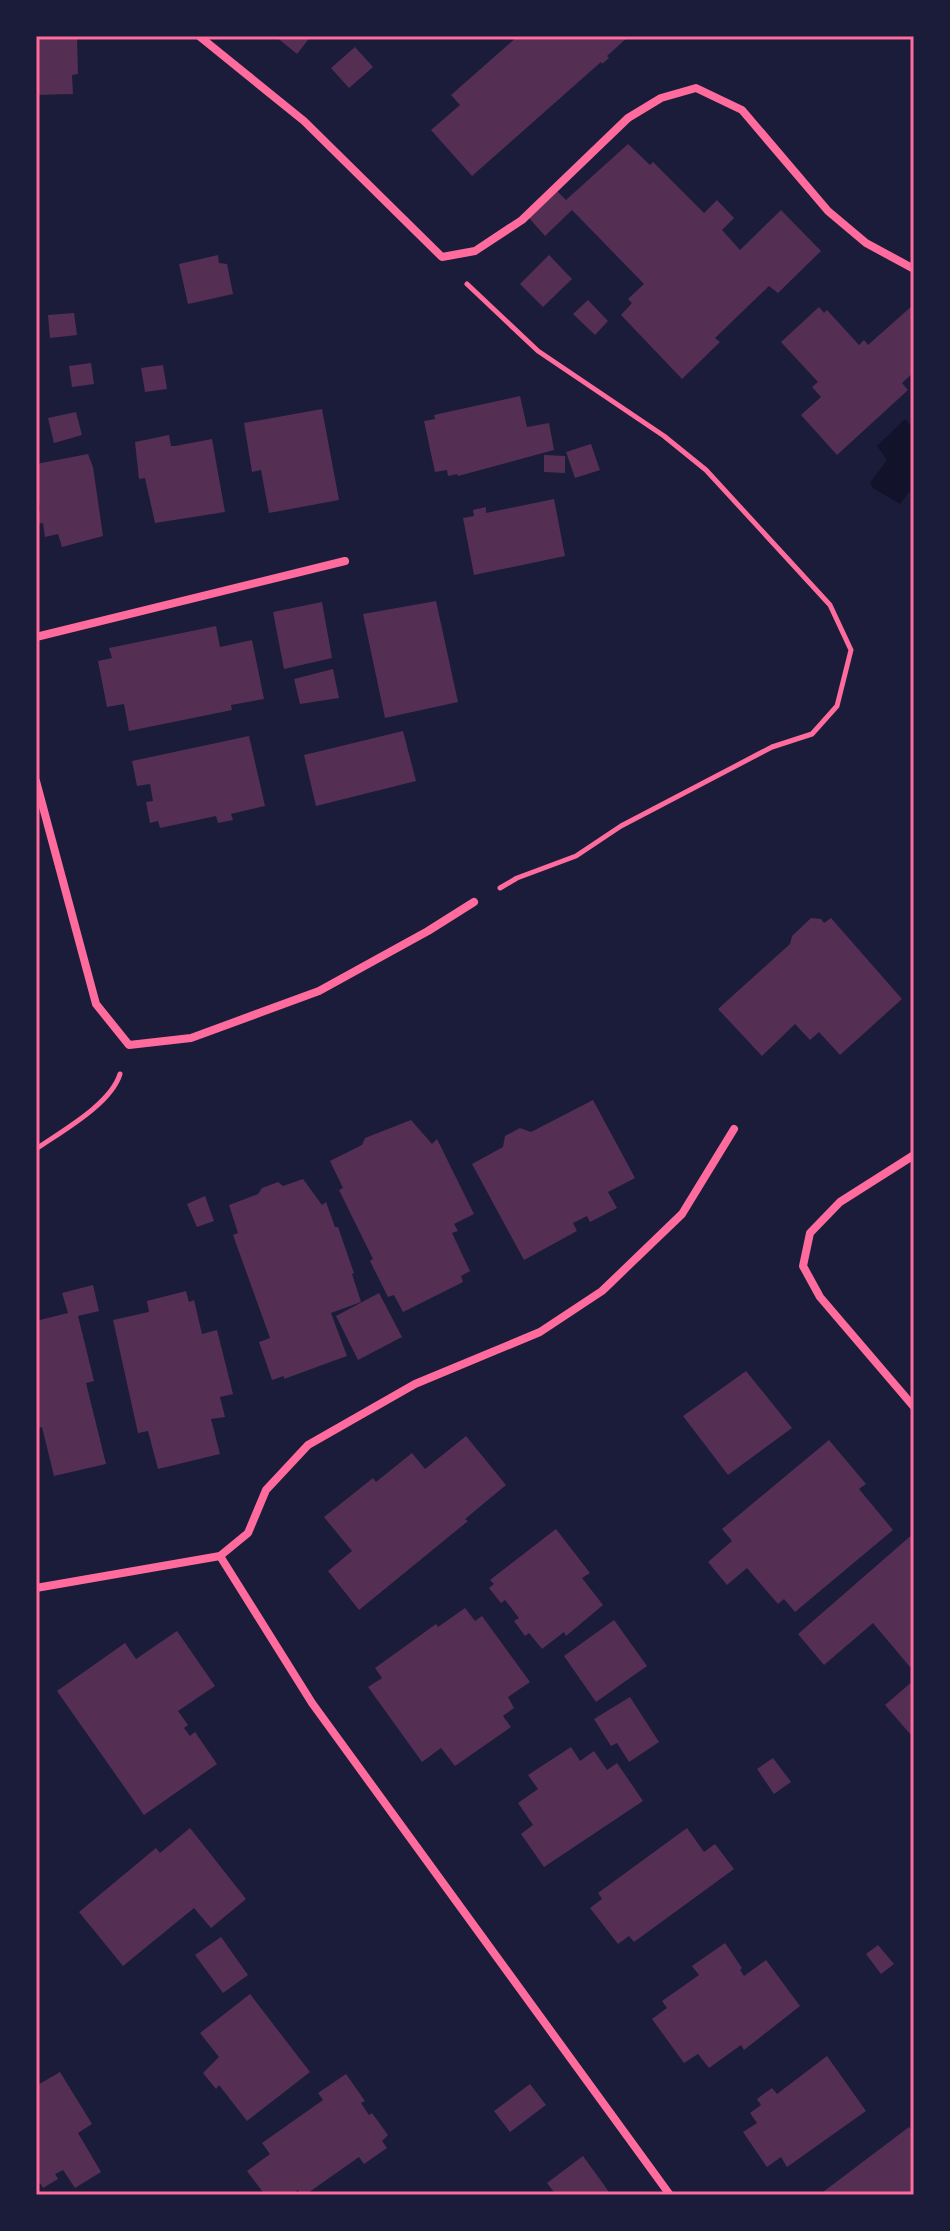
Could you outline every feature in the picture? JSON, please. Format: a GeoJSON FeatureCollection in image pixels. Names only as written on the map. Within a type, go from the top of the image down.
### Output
{"type":"FeatureCollection","features":[{"type":"Feature","properties":{"kind":"street"},"geometry":{"type":"LineString","coordinates":[[199,36],[304,121],[442,257],[475,251],[522,220],[628,118],[661,98],[696,88],[742,110],[828,211],[866,243],[914,269]]}},
{"type":"Feature","properties":{"kind":"street"},"geometry":{"type":"LineString","coordinates":[[36,637],[345,561]]}},
{"type":"Feature","properties":{"kind":"street"},"geometry":{"type":"LineString","coordinates":[[36,781],[96,1004],[129,1045],[191,1038],[319,991],[474,902]]}},
{"type":"Feature","properties":{"kind":"street"},"geometry":{"type":"LineString","coordinates":[[36,1588],[220,1556],[248,1533],[266,1490],[308,1445],[415,1384],[540,1332],[602,1291],[682,1214],[734,1129]]}},
{"type":"Feature","properties":{"kind":"street"},"geometry":{"type":"LineString","coordinates":[[914,1155],[840,1202],[810,1233],[803,1266],[820,1297],[914,1407]]}},
{"type":"Feature","properties":{"kind":"street"},"geometry":{"type":"LineString","coordinates":[[220,1556],[312,1703],[670,2195]]}},
{"type":"Feature","properties":{"kind":"path"},"geometry":{"type":"LineString","coordinates":[[442,257],[477,295],[538,351],[664,436],[706,470],[830,605],[851,650],[837,706],[812,734],[772,747],[621,826],[576,856],[517,878],[474,902]]}},
{"type":"Feature","properties":{"kind":"path"},"geometry":{"type":"LineString","coordinates":[[36,1149],[84,1116],[117,1086],[129,1045]]}},
{"type":"Feature","properties":{"kind":"shaded area"},"geometry":{"type":"Polygon","coordinates":[[[905,419],[914,430],[914,486],[900,504],[870,483],[887,460],[877,446],[905,419]]]}},
{"type":"Feature","properties":{"kind":"building"},"geometry":{"type":"Polygon","coordinates":[[[36,36],[77,36],[78,74],[72,75],[73,94],[36,95],[36,36]]]}},
{"type":"Feature","properties":{"kind":"building"},"geometry":{"type":"Polygon","coordinates":[[[275,36],[311,36],[297,54],[275,36]]]}},
{"type":"Feature","properties":{"kind":"building"},"geometry":{"type":"Polygon","coordinates":[[[518,36],[629,36],[607,56],[609,58],[472,176],[431,130],[460,105],[451,95],[518,36]]]}},
{"type":"Feature","properties":{"kind":"building"},"geometry":{"type":"Polygon","coordinates":[[[355,47],[373,67],[349,88],[331,68],[355,47]]]}},
{"type":"Feature","properties":{"kind":"building"},"geometry":{"type":"Polygon","coordinates":[[[628,144],[650,165],[653,162],[704,213],[717,200],[734,218],[722,230],[740,250],[781,210],[821,251],[778,293],[769,286],[715,338],[720,342],[682,379],[621,315],[632,303],[628,299],[644,284],[572,210],[545,236],[529,218],[557,191],[566,200],[628,144]]]}},
{"type":"Feature","properties":{"kind":"building"},"geometry":{"type":"Polygon","coordinates":[[[218,255],[219,263],[227,264],[233,294],[188,304],[179,264],[218,255]]]}},
{"type":"Feature","properties":{"kind":"building"},"geometry":{"type":"Polygon","coordinates":[[[549,255],[572,279],[543,307],[520,284],[549,255]]]}},
{"type":"Feature","properties":{"kind":"building"},"geometry":{"type":"Polygon","coordinates":[[[588,300],[608,321],[595,335],[573,314],[588,300]]]}},
{"type":"Feature","properties":{"kind":"building"},"geometry":{"type":"Polygon","coordinates":[[[913,305],[914,372],[902,383],[908,390],[837,455],[801,415],[821,397],[812,387],[818,382],[781,342],[819,307],[824,313],[827,310],[859,345],[864,340],[868,345],[913,305]]]}},
{"type":"Feature","properties":{"kind":"building"},"geometry":{"type":"Polygon","coordinates":[[[74,313],[77,335],[50,338],[48,315],[74,313]]]}},
{"type":"Feature","properties":{"kind":"building"},"geometry":{"type":"Polygon","coordinates":[[[91,363],[94,384],[72,387],[69,366],[91,363]]]}},
{"type":"Feature","properties":{"kind":"building"},"geometry":{"type":"Polygon","coordinates":[[[163,365],[167,389],[145,392],[141,368],[163,365]]]}},
{"type":"Feature","properties":{"kind":"building"},"geometry":{"type":"Polygon","coordinates":[[[520,396],[527,427],[549,423],[554,450],[458,476],[448,476],[447,470],[435,472],[424,421],[435,419],[434,415],[520,396]]]}},
{"type":"Feature","properties":{"kind":"building"},"geometry":{"type":"Polygon","coordinates":[[[322,409],[339,500],[269,513],[261,470],[252,472],[244,423],[322,409]]]}},
{"type":"Feature","properties":{"kind":"building"},"geometry":{"type":"Polygon","coordinates":[[[76,412],[82,435],[54,443],[48,418],[76,412]]]}},
{"type":"Feature","properties":{"kind":"building"},"geometry":{"type":"Polygon","coordinates":[[[169,435],[171,446],[212,439],[225,512],[155,523],[145,478],[139,479],[135,442],[169,435]]]}},
{"type":"Feature","properties":{"kind":"building"},"geometry":{"type":"Polygon","coordinates":[[[591,444],[600,470],[575,478],[566,452],[591,444]]]}},
{"type":"Feature","properties":{"kind":"building"},"geometry":{"type":"Polygon","coordinates":[[[88,454],[93,467],[103,536],[62,547],[58,534],[45,537],[43,523],[37,524],[36,512],[40,511],[36,464],[88,454]]]}},
{"type":"Feature","properties":{"kind":"building"},"geometry":{"type":"Polygon","coordinates":[[[544,455],[565,456],[565,473],[544,472],[544,455]]]}},
{"type":"Feature","properties":{"kind":"building"},"geometry":{"type":"Polygon","coordinates":[[[554,499],[565,556],[474,575],[463,518],[474,516],[473,510],[486,507],[486,513],[554,499]]]}},
{"type":"Feature","properties":{"kind":"building"},"geometry":{"type":"Polygon","coordinates":[[[436,601],[458,702],[385,718],[363,614],[436,601]]]}},
{"type":"Feature","properties":{"kind":"building"},"geometry":{"type":"Polygon","coordinates":[[[322,602],[332,658],[284,669],[273,612],[322,602]]]}},
{"type":"Feature","properties":{"kind":"building"},"geometry":{"type":"Polygon","coordinates":[[[216,626],[220,647],[252,640],[264,699],[231,705],[232,710],[129,731],[124,704],[107,707],[98,661],[112,658],[109,648],[216,626]]]}},
{"type":"Feature","properties":{"kind":"building"},"geometry":{"type":"Polygon","coordinates":[[[333,669],[339,698],[300,704],[294,679],[333,669]]]}},
{"type":"Feature","properties":{"kind":"building"},"geometry":{"type":"Polygon","coordinates":[[[403,731],[416,781],[316,806],[304,755],[403,731]]]}},
{"type":"Feature","properties":{"kind":"building"},"geometry":{"type":"Polygon","coordinates":[[[249,736],[265,806],[231,814],[233,820],[218,823],[216,816],[160,828],[158,821],[150,823],[146,802],[153,801],[150,784],[137,786],[132,761],[249,736]]]}},
{"type":"Feature","properties":{"kind":"building"},"geometry":{"type":"Polygon","coordinates":[[[811,918],[821,919],[824,923],[831,918],[902,999],[840,1055],[819,1032],[810,1040],[795,1024],[762,1056],[718,1009],[790,944],[792,936],[811,918]]]}},
{"type":"Feature","properties":{"kind":"building"},"geometry":{"type":"Polygon","coordinates":[[[593,1100],[635,1178],[608,1192],[617,1208],[590,1222],[587,1216],[573,1223],[577,1231],[524,1260],[472,1164],[503,1147],[505,1136],[520,1128],[531,1132],[593,1100]]]}},
{"type":"Feature","properties":{"kind":"building"},"geometry":{"type":"Polygon","coordinates":[[[411,1120],[432,1144],[437,1139],[474,1214],[454,1224],[458,1231],[452,1233],[470,1271],[461,1276],[463,1282],[403,1312],[394,1295],[388,1297],[370,1261],[373,1259],[339,1190],[343,1188],[330,1161],[362,1145],[365,1138],[411,1120]]]}},
{"type":"Feature","properties":{"kind":"building"},"geometry":{"type":"Polygon","coordinates":[[[303,1179],[322,1205],[326,1202],[335,1227],[338,1227],[361,1302],[331,1313],[347,1356],[284,1379],[284,1376],[272,1380],[259,1342],[270,1338],[233,1235],[238,1233],[229,1205],[278,1182],[283,1186],[303,1179]]]}},
{"type":"Feature","properties":{"kind":"building"},"geometry":{"type":"Polygon","coordinates":[[[205,1196],[214,1221],[197,1227],[187,1204],[205,1196]]]}},
{"type":"Feature","properties":{"kind":"building"},"geometry":{"type":"Polygon","coordinates":[[[93,1285],[99,1311],[78,1316],[94,1381],[86,1383],[106,1464],[54,1476],[42,1427],[36,1429],[36,1321],[68,1313],[62,1293],[93,1285]]]}},
{"type":"Feature","properties":{"kind":"building"},"geometry":{"type":"Polygon","coordinates":[[[186,1291],[189,1302],[194,1300],[202,1334],[217,1330],[233,1394],[220,1397],[225,1417],[211,1419],[220,1454],[158,1469],[148,1431],[138,1433],[113,1320],[149,1312],[147,1301],[186,1291]]]}},
{"type":"Feature","properties":{"kind":"building"},"geometry":{"type":"Polygon","coordinates":[[[379,1293],[402,1337],[358,1360],[336,1316],[379,1293]]]}},
{"type":"Feature","properties":{"kind":"building"},"geometry":{"type":"Polygon","coordinates":[[[746,1371],[792,1428],[728,1475],[683,1416],[746,1371]]]}},
{"type":"Feature","properties":{"kind":"building"},"geometry":{"type":"Polygon","coordinates":[[[466,1436],[506,1485],[465,1519],[468,1521],[359,1610],[328,1571],[352,1551],[324,1517],[373,1478],[376,1482],[412,1453],[425,1469],[466,1436]]]}},
{"type":"Feature","properties":{"kind":"building"},"geometry":{"type":"Polygon","coordinates":[[[829,1440],[866,1484],[859,1489],[893,1530],[795,1612],[784,1599],[778,1604],[747,1568],[727,1585],[708,1562],[732,1541],[722,1529],[829,1440]]]}},
{"type":"Feature","properties":{"kind":"building"},"geometry":{"type":"Polygon","coordinates":[[[556,1529],[590,1573],[582,1578],[603,1605],[566,1636],[564,1632],[542,1649],[529,1633],[525,1636],[514,1621],[519,1618],[505,1600],[501,1603],[489,1588],[494,1584],[490,1580],[556,1529]]]}},
{"type":"Feature","properties":{"kind":"building"},"geometry":{"type":"Polygon","coordinates":[[[914,1533],[914,1663],[910,1667],[873,1623],[824,1665],[798,1634],[914,1533]]]}},
{"type":"Feature","properties":{"kind":"building"},"geometry":{"type":"Polygon","coordinates":[[[465,1608],[475,1621],[482,1616],[530,1682],[508,1697],[514,1708],[503,1716],[511,1727],[455,1766],[441,1748],[422,1762],[368,1687],[382,1678],[375,1668],[436,1624],[438,1627],[465,1608]]]}},
{"type":"Feature","properties":{"kind":"building"},"geometry":{"type":"Polygon","coordinates":[[[614,1620],[647,1666],[596,1702],[564,1656],[614,1620]]]}},
{"type":"Feature","properties":{"kind":"building"},"geometry":{"type":"Polygon","coordinates":[[[177,1631],[215,1686],[178,1711],[188,1725],[184,1728],[190,1736],[195,1732],[217,1764],[144,1815],[57,1691],[125,1643],[136,1659],[177,1631]]]}},
{"type":"Feature","properties":{"kind":"building"},"geometry":{"type":"Polygon","coordinates":[[[914,1680],[914,1732],[911,1735],[885,1705],[914,1680]]]}},
{"type":"Feature","properties":{"kind":"building"},"geometry":{"type":"Polygon","coordinates":[[[630,1697],[659,1742],[629,1762],[617,1743],[611,1746],[594,1719],[630,1697]]]}},
{"type":"Feature","properties":{"kind":"building"},"geometry":{"type":"Polygon","coordinates":[[[571,1747],[580,1761],[594,1751],[607,1770],[617,1763],[643,1801],[544,1867],[521,1834],[533,1825],[518,1803],[538,1789],[528,1775],[571,1747]]]}},
{"type":"Feature","properties":{"kind":"building"},"geometry":{"type":"Polygon","coordinates":[[[773,1758],[791,1782],[774,1794],[757,1769],[773,1758]]]}},
{"type":"Feature","properties":{"kind":"building"},"geometry":{"type":"Polygon","coordinates":[[[190,1828],[246,1899],[211,1928],[194,1908],[123,1966],[79,1912],[156,1848],[160,1853],[190,1828]]]}},
{"type":"Feature","properties":{"kind":"building"},"geometry":{"type":"Polygon","coordinates":[[[687,1828],[704,1852],[715,1844],[734,1869],[634,1942],[629,1936],[618,1944],[590,1908],[602,1899],[598,1893],[687,1828]]]}},
{"type":"Feature","properties":{"kind":"building"},"geometry":{"type":"Polygon","coordinates":[[[221,1937],[248,1975],[223,1993],[195,1955],[221,1937]]]}},
{"type":"Feature","properties":{"kind":"building"},"geometry":{"type":"Polygon","coordinates":[[[725,1943],[744,1976],[766,1960],[800,2006],[744,2050],[741,2045],[709,2068],[698,2054],[684,2063],[652,2019],[667,2008],[662,2001],[699,1975],[692,1966],[725,1943]]]}},
{"type":"Feature","properties":{"kind":"building"},"geometry":{"type":"Polygon","coordinates":[[[878,1945],[894,1964],[881,1974],[866,1954],[878,1945]]]}},
{"type":"Feature","properties":{"kind":"building"},"geometry":{"type":"Polygon","coordinates":[[[250,1994],[310,2072],[247,2121],[219,2085],[216,2089],[203,2073],[219,2057],[200,2033],[250,1994]]]}},
{"type":"Feature","properties":{"kind":"building"},"geometry":{"type":"Polygon","coordinates":[[[827,2056],[866,2111],[787,2167],[781,2157],[767,2167],[743,2132],[757,2123],[750,2113],[761,2105],[757,2099],[772,2088],[777,2094],[827,2056]]]}},
{"type":"Feature","properties":{"kind":"building"},"geometry":{"type":"Polygon","coordinates":[[[60,2072],[92,2124],[78,2133],[101,2172],[75,2188],[63,2170],[55,2174],[58,2179],[43,2188],[40,2183],[36,2186],[36,2086],[60,2072]]]}},
{"type":"Feature","properties":{"kind":"building"},"geometry":{"type":"Polygon","coordinates":[[[346,2074],[365,2101],[361,2103],[369,2115],[372,2113],[388,2135],[382,2141],[387,2148],[364,2164],[359,2157],[305,2195],[298,2190],[291,2195],[265,2195],[247,2171],[270,2154],[262,2143],[323,2100],[318,2093],[346,2074]]]}},
{"type":"Feature","properties":{"kind":"building"},"geometry":{"type":"Polygon","coordinates":[[[530,2084],[546,2105],[510,2132],[494,2111],[530,2084]]]}},
{"type":"Feature","properties":{"kind":"building"},"geometry":{"type":"Polygon","coordinates":[[[909,2127],[914,2133],[914,2195],[819,2195],[909,2127]]]}},
{"type":"Feature","properties":{"kind":"building"},"geometry":{"type":"Polygon","coordinates":[[[583,2156],[611,2195],[556,2195],[547,2183],[583,2156]]]}}]}
